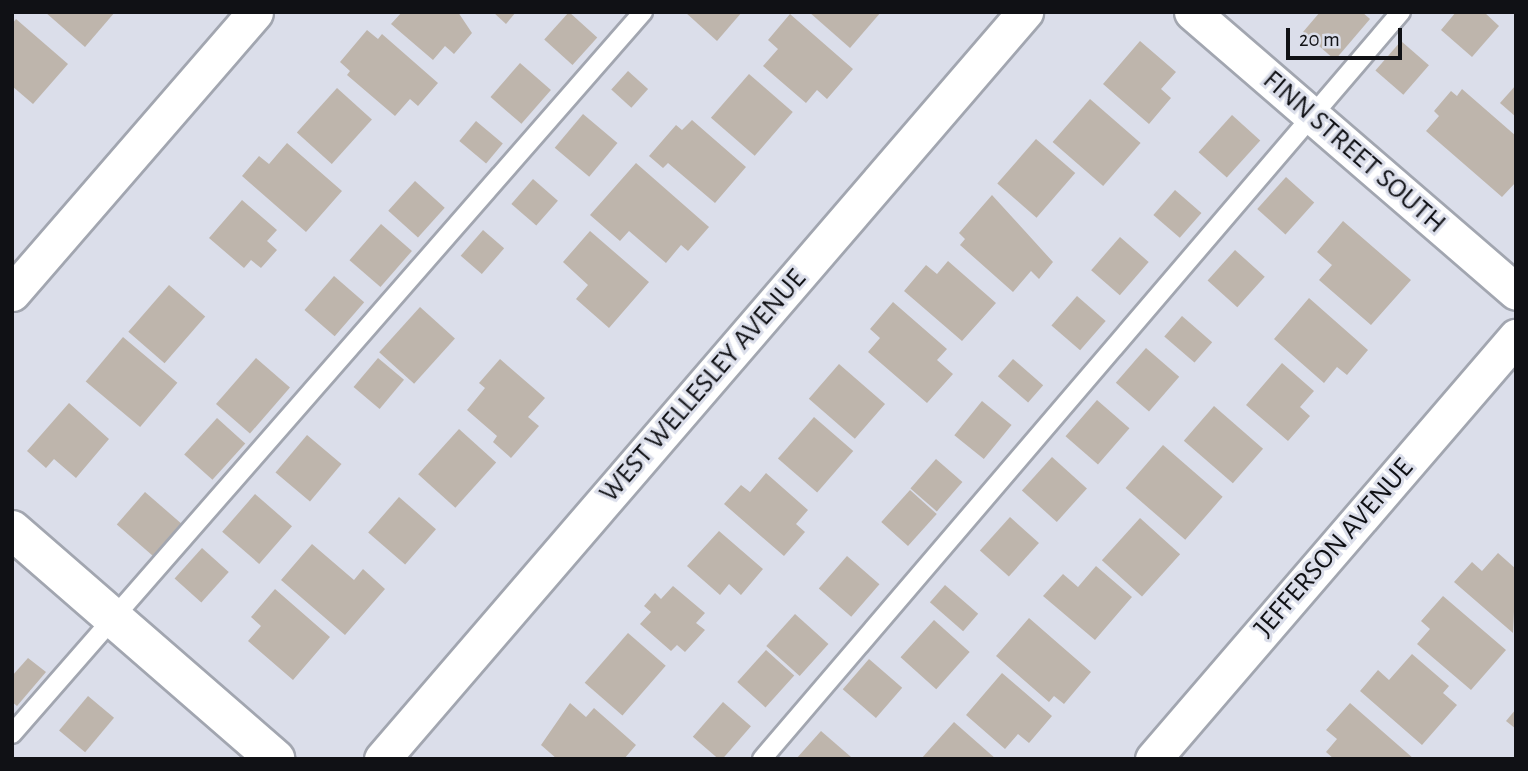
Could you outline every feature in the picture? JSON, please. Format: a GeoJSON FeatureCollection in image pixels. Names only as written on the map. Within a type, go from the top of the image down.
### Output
{"type":"FeatureCollection","features":[{"type":"Feature","properties":{"kind":"main road"},"geometry":{"type":"LineString","coordinates":[[12,530],[275,759]]}},
{"type":"Feature","properties":{"kind":"street"},"geometry":{"type":"LineString","coordinates":[[12,293],[255,12]]}},
{"type":"Feature","properties":{"kind":"street","name":"WEST WELLESLEY AVENUE"},"geometry":{"type":"LineString","coordinates":[[382,759],[1025,12]]}},
{"type":"Feature","properties":{"kind":"street","name":"FINN STREET SOUTH"},"geometry":{"type":"LineString","coordinates":[[1192,12],[1516,292]]}},
{"type":"Feature","properties":{"kind":"street","name":"JEFFERSON AVENUE"},"geometry":{"type":"LineString","coordinates":[[1153,759],[1516,337]]}},
{"type":"Feature","properties":{"kind":"lane"},"geometry":{"type":"LineString","coordinates":[[12,734],[643,12]]}},
{"type":"Feature","properties":{"kind":"lane"},"geometry":{"type":"LineString","coordinates":[[762,759],[1401,12]]}},
{"type":"Feature","properties":{"kind":"building"},"geometry":{"type":"Polygon","coordinates":[[[45,12],[115,12],[85,47],[45,12]]]}},
{"type":"Feature","properties":{"kind":"building"},"geometry":{"type":"Polygon","coordinates":[[[402,12],[458,12],[472,33],[454,54],[445,46],[433,60],[391,24],[402,12]]]}},
{"type":"Feature","properties":{"kind":"building"},"geometry":{"type":"Polygon","coordinates":[[[493,12],[516,12],[506,24],[493,12]]]}},
{"type":"Feature","properties":{"kind":"building"},"geometry":{"type":"Polygon","coordinates":[[[569,12],[597,37],[572,65],[544,39],[569,12]]]}},
{"type":"Feature","properties":{"kind":"building"},"geometry":{"type":"Polygon","coordinates":[[[685,12],[742,12],[717,41],[685,12]]]}},
{"type":"Feature","properties":{"kind":"building"},"geometry":{"type":"Polygon","coordinates":[[[809,12],[881,12],[850,48],[809,12]]]}},
{"type":"Feature","properties":{"kind":"building"},"geometry":{"type":"Polygon","coordinates":[[[1320,12],[1362,12],[1370,19],[1335,60],[1303,32],[1320,12]]]}},
{"type":"Feature","properties":{"kind":"building"},"geometry":{"type":"Polygon","coordinates":[[[1456,12],[1484,12],[1499,26],[1472,57],[1441,30],[1456,12]]]}},
{"type":"Feature","properties":{"kind":"building"},"geometry":{"type":"Polygon","coordinates":[[[790,14],[853,69],[827,99],[817,90],[806,103],[763,66],[778,49],[768,40],[790,14]]]}},
{"type":"Feature","properties":{"kind":"building"},"geometry":{"type":"Polygon","coordinates":[[[16,19],[68,64],[33,104],[12,86],[12,24],[16,19]]]}},
{"type":"Feature","properties":{"kind":"building"},"geometry":{"type":"Polygon","coordinates":[[[367,30],[378,39],[382,34],[438,83],[418,106],[410,99],[395,116],[347,75],[350,71],[340,62],[367,30]]]}},
{"type":"Feature","properties":{"kind":"building"},"geometry":{"type":"Polygon","coordinates":[[[1140,41],[1176,72],[1161,89],[1171,98],[1149,124],[1103,84],[1140,41]]]}},
{"type":"Feature","properties":{"kind":"building"},"geometry":{"type":"Polygon","coordinates":[[[1401,41],[1429,65],[1403,95],[1375,70],[1401,41]]]}},
{"type":"Feature","properties":{"kind":"building"},"geometry":{"type":"Polygon","coordinates":[[[520,63],[551,90],[521,124],[490,97],[520,63]]]}},
{"type":"Feature","properties":{"kind":"building"},"geometry":{"type":"Polygon","coordinates":[[[628,71],[648,89],[631,108],[611,90],[628,71]]]}},
{"type":"Feature","properties":{"kind":"building"},"geometry":{"type":"Polygon","coordinates":[[[749,74],[793,112],[755,156],[711,118],[749,74]]]}},
{"type":"Feature","properties":{"kind":"building"},"geometry":{"type":"Polygon","coordinates":[[[1516,85],[1516,117],[1500,103],[1516,85]]]}},
{"type":"Feature","properties":{"kind":"building"},"geometry":{"type":"Polygon","coordinates":[[[337,88],[372,119],[332,164],[297,133],[337,88]]]}},
{"type":"Feature","properties":{"kind":"building"},"geometry":{"type":"Polygon","coordinates":[[[1462,89],[1516,136],[1516,182],[1502,197],[1426,131],[1439,116],[1434,111],[1451,91],[1457,96],[1462,89]]]}},
{"type":"Feature","properties":{"kind":"building"},"geometry":{"type":"Polygon","coordinates":[[[1090,99],[1141,143],[1103,186],[1053,142],[1090,99]]]}},
{"type":"Feature","properties":{"kind":"building"},"geometry":{"type":"Polygon","coordinates":[[[583,114],[617,143],[589,177],[555,148],[583,114]]]}},
{"type":"Feature","properties":{"kind":"building"},"geometry":{"type":"Polygon","coordinates":[[[1232,115],[1260,140],[1227,178],[1199,152],[1232,115]]]}},
{"type":"Feature","properties":{"kind":"building"},"geometry":{"type":"Polygon","coordinates":[[[692,120],[746,167],[715,203],[668,163],[663,168],[649,156],[676,125],[682,130],[692,120]]]}},
{"type":"Feature","properties":{"kind":"building"},"geometry":{"type":"Polygon","coordinates":[[[476,121],[503,143],[486,163],[459,141],[476,121]]]}},
{"type":"Feature","properties":{"kind":"building"},"geometry":{"type":"Polygon","coordinates":[[[1036,139],[1075,173],[1037,218],[997,184],[1036,139]]]}},
{"type":"Feature","properties":{"kind":"building"},"geometry":{"type":"Polygon","coordinates":[[[287,143],[342,191],[306,232],[242,176],[259,156],[269,164],[287,143]]]}},
{"type":"Feature","properties":{"kind":"building"},"geometry":{"type":"Polygon","coordinates":[[[636,163],[709,227],[688,251],[681,245],[666,263],[629,231],[620,241],[590,215],[636,163]]]}},
{"type":"Feature","properties":{"kind":"building"},"geometry":{"type":"Polygon","coordinates":[[[1286,177],[1314,202],[1285,234],[1257,209],[1286,177]]]}},
{"type":"Feature","properties":{"kind":"building"},"geometry":{"type":"Polygon","coordinates":[[[533,179],[558,201],[536,226],[511,204],[533,179]]]}},
{"type":"Feature","properties":{"kind":"building"},"geometry":{"type":"Polygon","coordinates":[[[415,181],[445,208],[418,237],[388,211],[415,181]]]}},
{"type":"Feature","properties":{"kind":"building"},"geometry":{"type":"Polygon","coordinates":[[[1175,190],[1201,213],[1180,238],[1153,215],[1175,190]]]}},
{"type":"Feature","properties":{"kind":"building"},"geometry":{"type":"Polygon","coordinates":[[[992,195],[1053,262],[1039,279],[1031,271],[1013,292],[960,245],[965,239],[959,233],[992,195]]]}},
{"type":"Feature","properties":{"kind":"building"},"geometry":{"type":"Polygon","coordinates":[[[242,200],[277,230],[267,241],[277,250],[261,268],[251,260],[244,268],[209,238],[242,200]]]}},
{"type":"Feature","properties":{"kind":"building"},"geometry":{"type":"Polygon","coordinates":[[[1343,221],[1411,280],[1371,325],[1319,280],[1332,265],[1317,252],[1343,221]]]}},
{"type":"Feature","properties":{"kind":"building"},"geometry":{"type":"Polygon","coordinates":[[[381,224],[412,251],[380,287],[350,260],[381,224]]]}},
{"type":"Feature","properties":{"kind":"building"},"geometry":{"type":"Polygon","coordinates":[[[483,230],[504,248],[482,274],[461,256],[483,230]]]}},
{"type":"Feature","properties":{"kind":"building"},"geometry":{"type":"Polygon","coordinates":[[[590,231],[649,282],[609,328],[576,299],[588,285],[563,262],[590,231]]]}},
{"type":"Feature","properties":{"kind":"building"},"geometry":{"type":"Polygon","coordinates":[[[1120,237],[1149,262],[1120,295],[1091,270],[1120,237]]]}},
{"type":"Feature","properties":{"kind":"building"},"geometry":{"type":"Polygon","coordinates":[[[1235,250],[1265,277],[1237,307],[1208,280],[1235,250]]]}},
{"type":"Feature","properties":{"kind":"building"},"geometry":{"type":"Polygon","coordinates":[[[948,261],[996,303],[962,341],[904,291],[926,265],[937,274],[948,261]]]}},
{"type":"Feature","properties":{"kind":"building"},"geometry":{"type":"Polygon","coordinates":[[[334,276],[364,302],[335,336],[304,310],[334,276]]]}},
{"type":"Feature","properties":{"kind":"building"},"geometry":{"type":"Polygon","coordinates":[[[169,285],[205,316],[165,363],[128,332],[169,285]]]}},
{"type":"Feature","properties":{"kind":"building"},"geometry":{"type":"Polygon","coordinates":[[[1077,296],[1106,321],[1080,350],[1051,325],[1077,296]]]}},
{"type":"Feature","properties":{"kind":"building"},"geometry":{"type":"Polygon","coordinates":[[[1309,298],[1368,350],[1347,375],[1337,367],[1324,383],[1274,339],[1309,298]]]}},
{"type":"Feature","properties":{"kind":"building"},"geometry":{"type":"Polygon","coordinates":[[[893,302],[947,349],[937,360],[953,374],[927,403],[868,352],[880,338],[870,329],[893,302]]]}},
{"type":"Feature","properties":{"kind":"building"},"geometry":{"type":"Polygon","coordinates":[[[420,307],[455,338],[414,384],[379,352],[420,307]]]}},
{"type":"Feature","properties":{"kind":"building"},"geometry":{"type":"Polygon","coordinates":[[[1182,316],[1212,342],[1194,363],[1164,336],[1182,316]]]}},
{"type":"Feature","properties":{"kind":"building"},"geometry":{"type":"Polygon","coordinates":[[[123,337],[177,383],[140,427],[86,381],[123,337]]]}},
{"type":"Feature","properties":{"kind":"building"},"geometry":{"type":"Polygon","coordinates":[[[1146,348],[1179,377],[1149,412],[1116,383],[1146,348]]]}},
{"type":"Feature","properties":{"kind":"building"},"geometry":{"type":"Polygon","coordinates":[[[256,358],[290,388],[250,434],[216,404],[256,358]]]}},
{"type":"Feature","properties":{"kind":"building"},"geometry":{"type":"Polygon","coordinates":[[[378,358],[404,380],[380,409],[354,387],[378,358]]]}},
{"type":"Feature","properties":{"kind":"building"},"geometry":{"type":"Polygon","coordinates":[[[500,359],[545,398],[528,417],[539,426],[511,458],[493,442],[497,436],[467,410],[485,388],[479,383],[500,359]]]}},
{"type":"Feature","properties":{"kind":"building"},"geometry":{"type":"Polygon","coordinates":[[[1013,359],[1043,385],[1028,403],[998,376],[1013,359]]]}},
{"type":"Feature","properties":{"kind":"building"},"geometry":{"type":"Polygon","coordinates":[[[1282,363],[1314,391],[1300,407],[1310,416],[1288,441],[1246,405],[1282,363]]]}},
{"type":"Feature","properties":{"kind":"building"},"geometry":{"type":"Polygon","coordinates":[[[839,364],[885,404],[855,439],[809,399],[839,364]]]}},
{"type":"Feature","properties":{"kind":"building"},"geometry":{"type":"Polygon","coordinates":[[[1097,400],[1129,428],[1098,464],[1066,436],[1097,400]]]}},
{"type":"Feature","properties":{"kind":"building"},"geometry":{"type":"Polygon","coordinates":[[[982,401],[1012,425],[984,459],[954,435],[982,401]]]}},
{"type":"Feature","properties":{"kind":"building"},"geometry":{"type":"Polygon","coordinates":[[[69,403],[109,439],[76,478],[54,459],[46,468],[27,451],[69,403]]]}},
{"type":"Feature","properties":{"kind":"building"},"geometry":{"type":"Polygon","coordinates":[[[1214,406],[1263,449],[1233,483],[1184,441],[1214,406]]]}},
{"type":"Feature","properties":{"kind":"building"},"geometry":{"type":"Polygon","coordinates":[[[814,417],[853,451],[817,493],[778,459],[814,417]]]}},
{"type":"Feature","properties":{"kind":"building"},"geometry":{"type":"Polygon","coordinates":[[[217,418],[245,443],[212,480],[184,454],[217,418]]]}},
{"type":"Feature","properties":{"kind":"building"},"geometry":{"type":"Polygon","coordinates":[[[459,429],[496,462],[455,508],[418,474],[459,429]]]}},
{"type":"Feature","properties":{"kind":"building"},"geometry":{"type":"Polygon","coordinates":[[[307,435],[341,464],[310,501],[276,473],[307,435]]]}},
{"type":"Feature","properties":{"kind":"building"},"geometry":{"type":"Polygon","coordinates":[[[1163,445],[1223,497],[1185,540],[1126,488],[1163,445]]]}},
{"type":"Feature","properties":{"kind":"building"},"geometry":{"type":"Polygon","coordinates":[[[1052,457],[1087,488],[1057,522],[1022,490],[1052,457]]]}},
{"type":"Feature","properties":{"kind":"building"},"geometry":{"type":"Polygon","coordinates":[[[936,459],[962,482],[937,511],[910,488],[936,459]]]}},
{"type":"Feature","properties":{"kind":"building"},"geometry":{"type":"Polygon","coordinates":[[[766,473],[808,510],[796,524],[805,532],[784,556],[724,504],[741,485],[750,492],[766,473]]]}},
{"type":"Feature","properties":{"kind":"building"},"geometry":{"type":"Polygon","coordinates":[[[910,490],[937,514],[908,546],[881,522],[910,490]]]}},
{"type":"Feature","properties":{"kind":"building"},"geometry":{"type":"Polygon","coordinates":[[[145,492],[181,523],[153,556],[117,524],[145,492]]]}},
{"type":"Feature","properties":{"kind":"building"},"geometry":{"type":"Polygon","coordinates":[[[255,494],[292,526],[259,564],[222,532],[255,494]]]}},
{"type":"Feature","properties":{"kind":"building"},"geometry":{"type":"Polygon","coordinates":[[[399,497],[436,529],[405,565],[368,532],[399,497]]]}},
{"type":"Feature","properties":{"kind":"building"},"geometry":{"type":"Polygon","coordinates":[[[1010,517],[1039,543],[1009,577],[980,550],[1010,517]]]}},
{"type":"Feature","properties":{"kind":"building"},"geometry":{"type":"Polygon","coordinates":[[[1140,518],[1180,554],[1142,596],[1102,560],[1140,518]]]}},
{"type":"Feature","properties":{"kind":"building"},"geometry":{"type":"Polygon","coordinates":[[[719,531],[763,569],[741,595],[729,584],[720,595],[687,566],[719,531]]]}},
{"type":"Feature","properties":{"kind":"building"},"geometry":{"type":"Polygon","coordinates":[[[312,544],[354,580],[363,569],[385,589],[345,635],[281,580],[312,544]]]}},
{"type":"Feature","properties":{"kind":"building"},"geometry":{"type":"Polygon","coordinates":[[[202,548],[229,572],[201,603],[175,578],[202,548]]]}},
{"type":"Feature","properties":{"kind":"building"},"geometry":{"type":"Polygon","coordinates":[[[1498,553],[1516,569],[1513,633],[1454,582],[1472,562],[1482,571],[1498,553]]]}},
{"type":"Feature","properties":{"kind":"building"},"geometry":{"type":"Polygon","coordinates":[[[847,556],[879,584],[851,617],[819,588],[847,556]]]}},
{"type":"Feature","properties":{"kind":"building"},"geometry":{"type":"Polygon","coordinates":[[[1096,566],[1132,597],[1095,640],[1043,596],[1063,574],[1078,587],[1096,566]]]}},
{"type":"Feature","properties":{"kind":"building"},"geometry":{"type":"Polygon","coordinates":[[[945,585],[978,614],[963,631],[930,602],[945,585]]]}},
{"type":"Feature","properties":{"kind":"building"},"geometry":{"type":"Polygon","coordinates":[[[673,586],[705,613],[696,623],[705,630],[685,652],[677,645],[671,651],[640,624],[651,612],[644,606],[655,593],[661,599],[673,586]]]}},
{"type":"Feature","properties":{"kind":"building"},"geometry":{"type":"Polygon","coordinates":[[[275,589],[330,637],[293,680],[248,641],[261,626],[251,617],[275,589]]]}},
{"type":"Feature","properties":{"kind":"building"},"geometry":{"type":"Polygon","coordinates":[[[1443,596],[1506,650],[1471,690],[1417,644],[1430,629],[1421,621],[1443,596]]]}},
{"type":"Feature","properties":{"kind":"building"},"geometry":{"type":"Polygon","coordinates":[[[795,614],[828,644],[800,676],[766,646],[795,614]]]}},
{"type":"Feature","properties":{"kind":"building"},"geometry":{"type":"Polygon","coordinates":[[[1029,618],[1091,672],[1064,704],[1054,696],[1049,702],[996,656],[1029,618]]]}},
{"type":"Feature","properties":{"kind":"building"},"geometry":{"type":"Polygon","coordinates":[[[934,620],[970,652],[936,689],[901,657],[934,620]]]}},
{"type":"Feature","properties":{"kind":"building"},"geometry":{"type":"Polygon","coordinates":[[[628,633],[666,666],[622,716],[585,683],[628,633]]]}},
{"type":"Feature","properties":{"kind":"building"},"geometry":{"type":"Polygon","coordinates":[[[766,650],[794,675],[765,707],[737,682],[766,650]]]}},
{"type":"Feature","properties":{"kind":"building"},"geometry":{"type":"Polygon","coordinates":[[[1412,654],[1449,686],[1443,693],[1457,705],[1422,745],[1360,691],[1378,670],[1389,680],[1412,654]]]}},
{"type":"Feature","properties":{"kind":"building"},"geometry":{"type":"Polygon","coordinates":[[[28,658],[46,672],[17,706],[12,702],[12,676],[28,658]]]}},
{"type":"Feature","properties":{"kind":"building"},"geometry":{"type":"Polygon","coordinates":[[[869,659],[902,688],[876,718],[843,689],[869,659]]]}},
{"type":"Feature","properties":{"kind":"building"},"geometry":{"type":"Polygon","coordinates":[[[1002,673],[1052,716],[1029,743],[1018,734],[1005,749],[966,715],[1002,673]]]}},
{"type":"Feature","properties":{"kind":"building"},"geometry":{"type":"Polygon","coordinates":[[[88,696],[114,718],[85,752],[59,730],[88,696]]]}},
{"type":"Feature","properties":{"kind":"building"},"geometry":{"type":"Polygon","coordinates":[[[723,702],[751,726],[722,759],[718,759],[693,737],[723,702]]]}},
{"type":"Feature","properties":{"kind":"building"},"geometry":{"type":"Polygon","coordinates":[[[570,703],[586,717],[594,708],[636,745],[624,759],[557,759],[541,745],[570,703]]]}},
{"type":"Feature","properties":{"kind":"building"},"geometry":{"type":"Polygon","coordinates":[[[1350,703],[1414,759],[1334,759],[1326,752],[1337,739],[1326,730],[1350,703]]]}},
{"type":"Feature","properties":{"kind":"building"},"geometry":{"type":"Polygon","coordinates":[[[1516,709],[1516,729],[1506,721],[1516,709]]]}},
{"type":"Feature","properties":{"kind":"building"},"geometry":{"type":"Polygon","coordinates":[[[954,722],[996,759],[921,759],[954,722]]]}},
{"type":"Feature","properties":{"kind":"building"},"geometry":{"type":"Polygon","coordinates":[[[821,731],[851,757],[796,759],[821,731]]]}}]}
